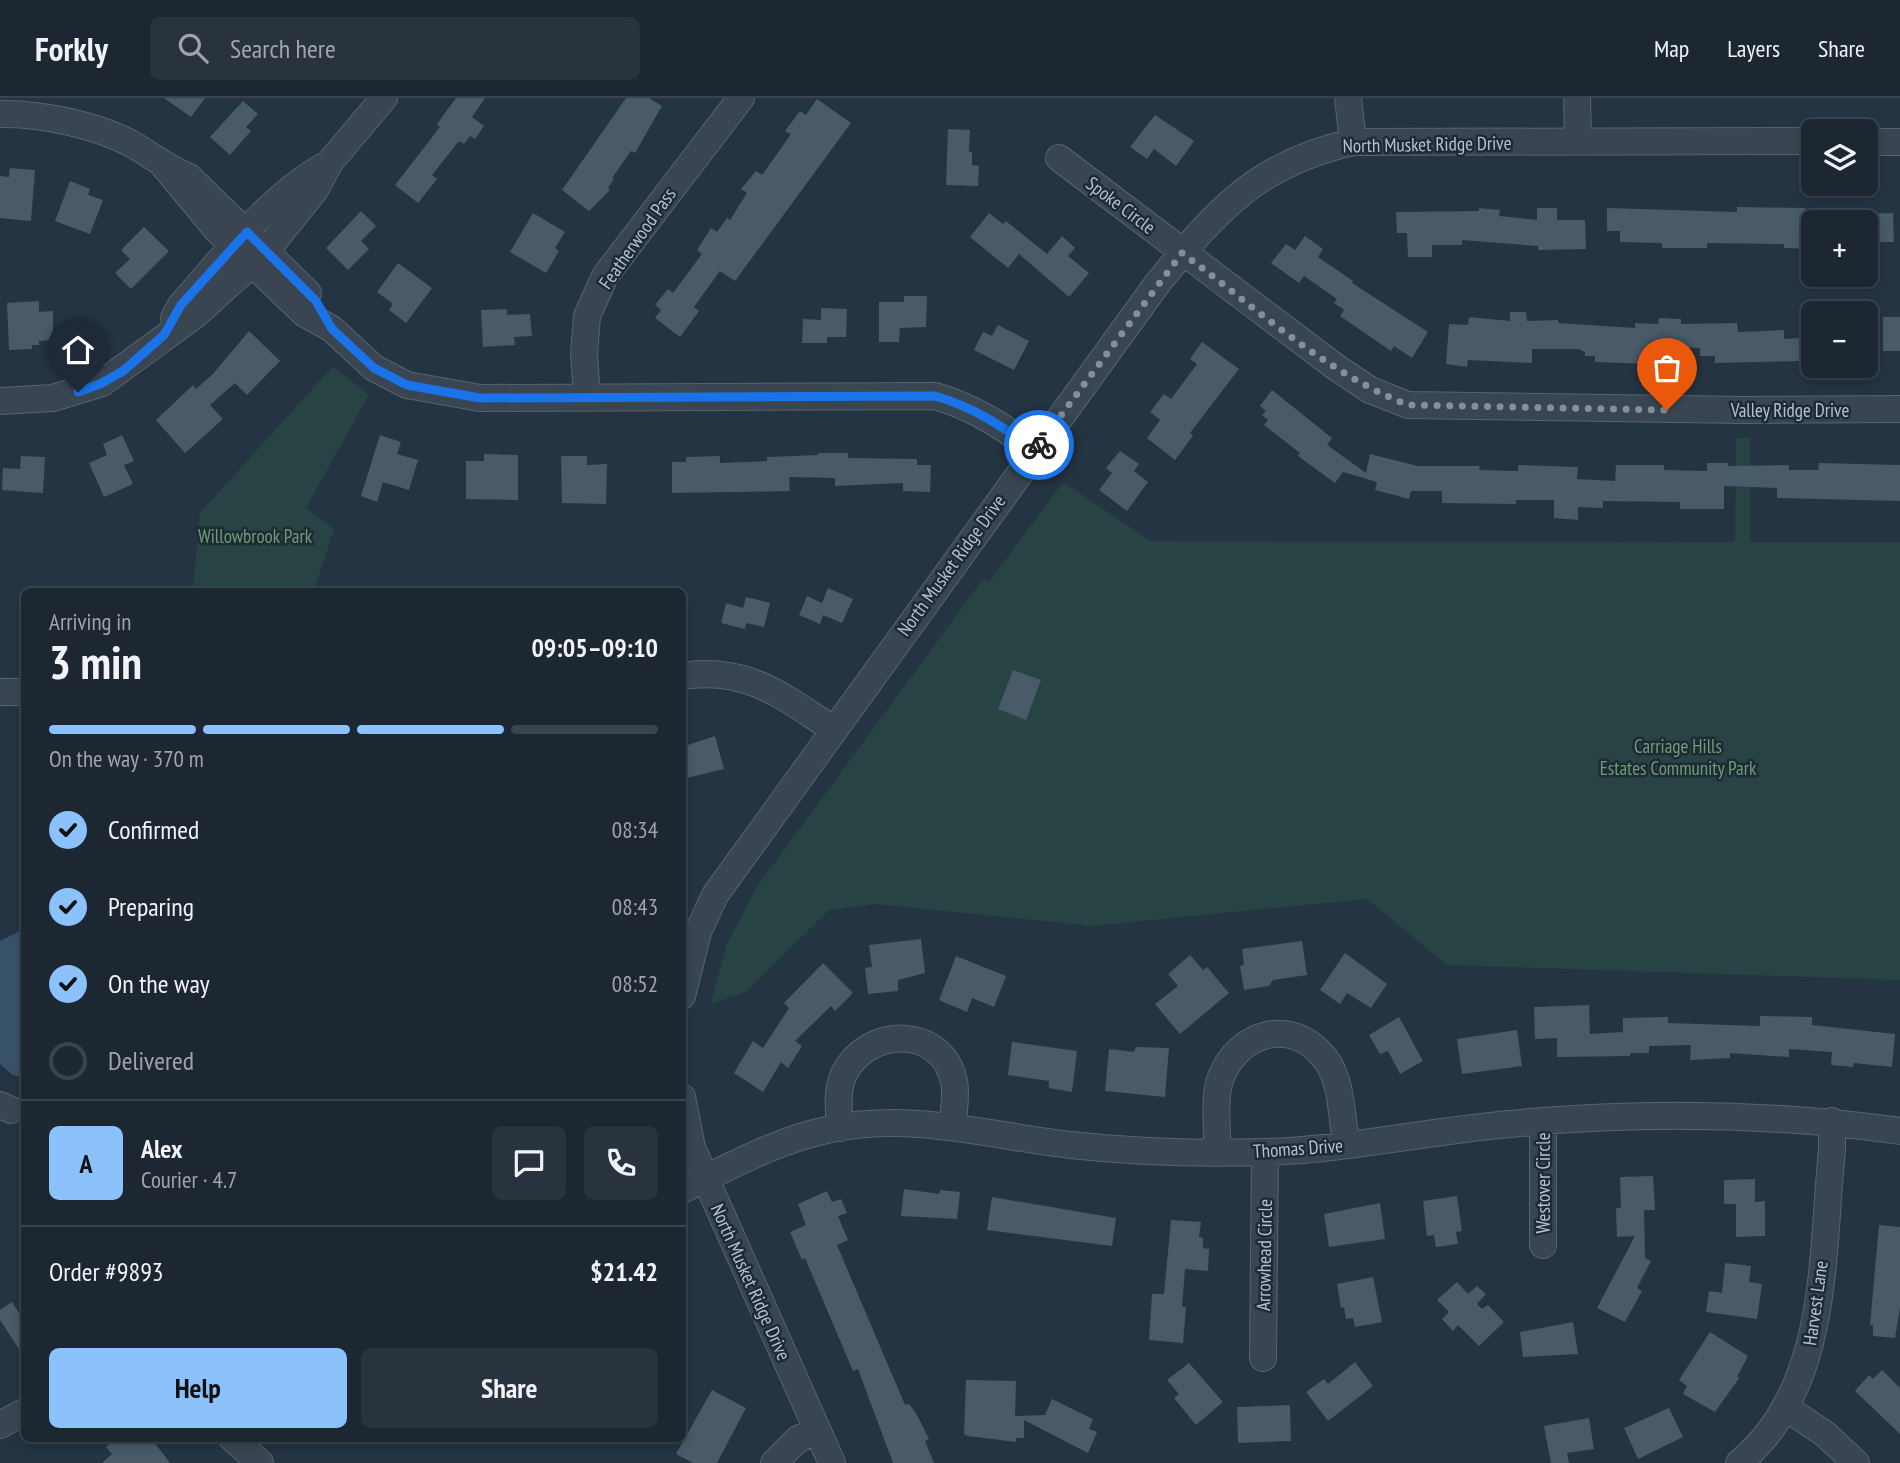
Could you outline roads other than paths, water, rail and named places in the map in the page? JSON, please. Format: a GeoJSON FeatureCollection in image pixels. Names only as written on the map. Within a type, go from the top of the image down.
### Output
{"type":"FeatureCollection","features":[{"type":"Feature","properties":{"kind":"street"},"geometry":{"type":"LineString","coordinates":[[0,401],[54,398],[102,383],[123,371],[164,335],[194,316],[250,247],[314,190],[330,162],[384,98]]}},
{"type":"Feature","properties":{"kind":"street","name":"Featherwood Pass"},"geometry":{"type":"LineString","coordinates":[[587,398],[584,353],[587,316],[606,276],[741,98]]}},
{"type":"Feature","properties":{"kind":"street"},"geometry":{"type":"LineString","coordinates":[[1348,98],[1353,142]]}},
{"type":"Feature","properties":{"kind":"street"},"geometry":{"type":"LineString","coordinates":[[1577,98],[1578,141]]}},
{"type":"Feature","properties":{"kind":"street"},"geometry":{"type":"LineString","coordinates":[[0,114],[75,123],[135,146],[164,166],[189,177],[250,247],[316,301],[332,329],[374,368],[407,385],[480,398],[935,396],[964,404],[999,424],[1035,450]]}},
{"type":"Feature","properties":{"kind":"street","name":"North Musket Ridge Drive"},"geometry":{"type":"LineString","coordinates":[[686,980],[698,932],[715,895],[1035,450],[1182,253],[1248,186],[1294,158],[1353,142],[1801,142]]}},
{"type":"Feature","properties":{"kind":"street"},"geometry":{"type":"LineString","coordinates":[[1878,142],[1900,142]]}},
{"type":"Feature","properties":{"kind":"street","name":"Spoke Circle"},"geometry":{"type":"LineString","coordinates":[[1059,158],[1182,253]]}},
{"type":"Feature","properties":{"kind":"street","name":"Valley Ridge Drive"},"geometry":{"type":"LineString","coordinates":[[1182,253],[1337,368],[1370,390],[1408,405],[1664,410],[1900,409]]}},
{"type":"Feature","properties":{"kind":"street"},"geometry":{"type":"LineString","coordinates":[[686,676],[726,674],[753,680],[833,729]]}},
{"type":"Feature","properties":{"kind":"street"},"geometry":{"type":"LineString","coordinates":[[0,692],[21,692]]}},
{"type":"Feature","properties":{"kind":"street"},"geometry":{"type":"LineString","coordinates":[[1217,1152],[1220,1078],[1228,1063],[1251,1038],[1271,1033],[1306,1042],[1325,1057],[1337,1087],[1346,1145]]}},
{"type":"Feature","properties":{"kind":"street"},"geometry":{"type":"LineString","coordinates":[[840,1128],[838,1096],[843,1075],[861,1052],[878,1041],[899,1038],[930,1046],[947,1065],[954,1083],[953,1126]]}},
{"type":"Feature","properties":{"kind":"street","name":"Thomas Drive"},"geometry":{"type":"LineString","coordinates":[[694,1184],[774,1145],[840,1128],[886,1122],[953,1126],[1069,1145],[1217,1152],[1265,1152],[1543,1121],[1657,1114],[1738,1115],[1832,1121],[1900,1131]]}},
{"type":"Feature","properties":{"kind":"street","name":"North Musket Ridge Drive"},"geometry":{"type":"LineString","coordinates":[[686,1117],[692,1148],[694,1184],[832,1463]]}},
{"type":"Feature","properties":{"kind":"street","name":"Westover Circle"},"geometry":{"type":"LineString","coordinates":[[1543,1121],[1544,1245]]}},
{"type":"Feature","properties":{"kind":"street","name":"Harvest Lane"},"geometry":{"type":"LineString","coordinates":[[1739,1463],[1761,1441],[1785,1407],[1803,1371],[1811,1343],[1832,1150],[1832,1121]]}},
{"type":"Feature","properties":{"kind":"street","name":"Arrowhead Circle"},"geometry":{"type":"LineString","coordinates":[[1263,1358],[1265,1152]]}},
{"type":"Feature","properties":{"kind":"street"},"geometry":{"type":"LineString","coordinates":[[1785,1407],[1825,1434],[1856,1463]]}},
{"type":"Feature","properties":{"kind":"street"},"geometry":{"type":"LineString","coordinates":[[0,1425],[21,1414]]}},
{"type":"Feature","properties":{"kind":"street"},"geometry":{"type":"LineString","coordinates":[[774,1463],[798,1439],[817,1431]]}},
{"type":"Feature","properties":{"kind":"street"},"geometry":{"type":"LineString","coordinates":[[236,1442],[260,1463]]}},
{"type":"Feature","properties":{"kind":"water"},"geometry":{"type":"Polygon","coordinates":[[[21,930],[21,1076],[13,1075],[0,1064],[0,941],[21,930]]]}},
{"type":"Feature","properties":{"kind":"park label","name":"Willowbrook Park"},"geometry":{"type":"Point","coordinates":[255,536]}},
{"type":"Feature","properties":{"kind":"park label","name":"Carriage Hills Estates Community Park"},"geometry":{"type":"Point","coordinates":[1678,757]}}]}
